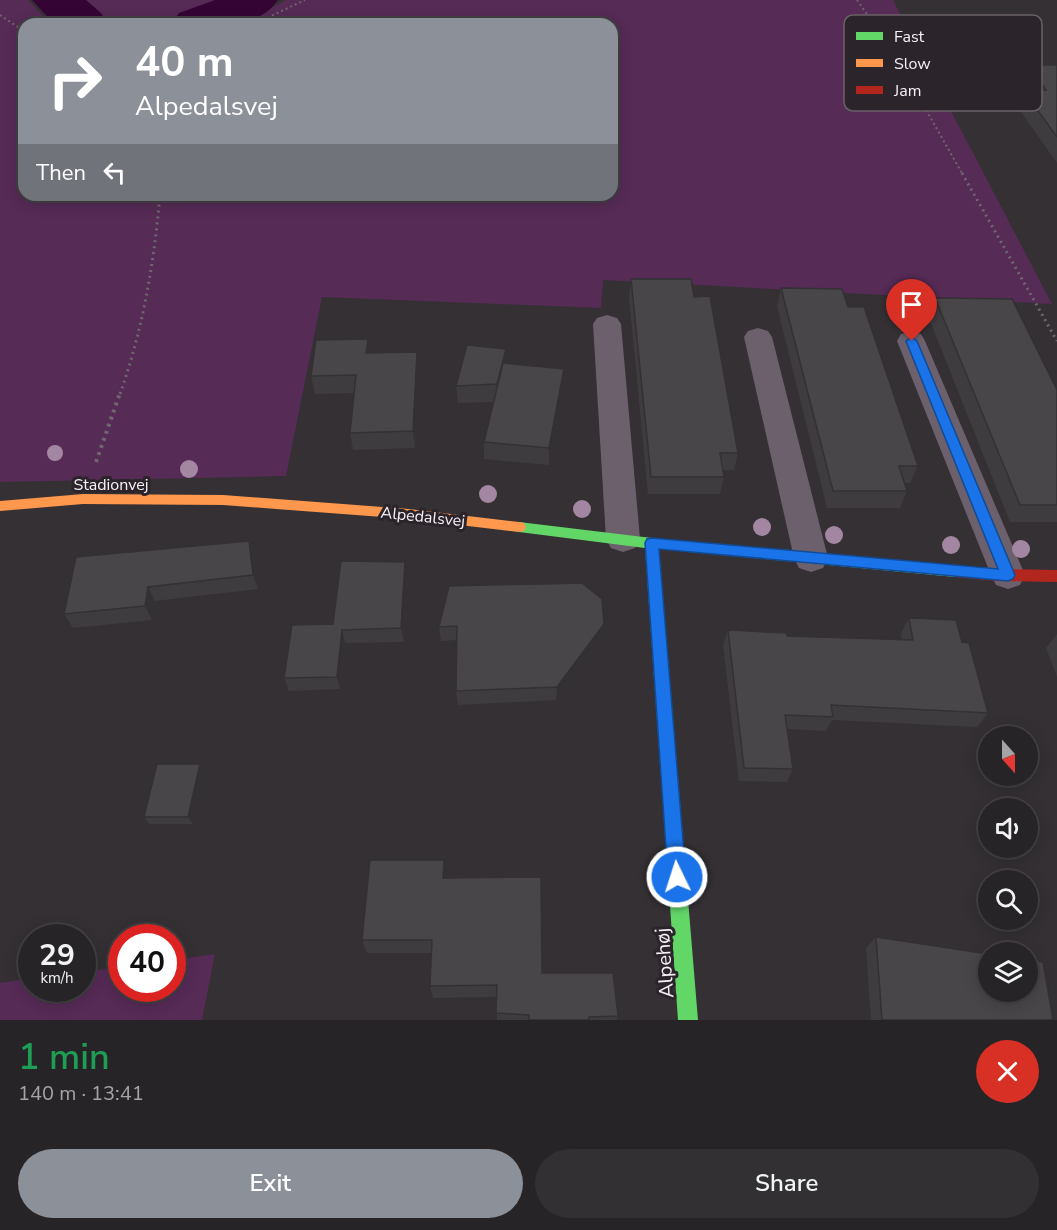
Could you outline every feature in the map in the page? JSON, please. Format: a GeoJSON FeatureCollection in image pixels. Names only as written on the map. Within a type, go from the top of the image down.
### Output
{"type":"FeatureCollection","features":[{"type":"Feature","properties":{"kind":"street"},"geometry":{"type":"LineString","coordinates":[[607,324],[637,541]]}},
{"type":"Feature","properties":{"kind":"street"},"geometry":{"type":"LineString","coordinates":[[758,337],[811,558]]}},
{"type":"Feature","properties":{"kind":"street"},"geometry":{"type":"LineString","coordinates":[[912,341],[1008,575]]}},
{"type":"Feature","properties":{"kind":"street","name":"Stadionvej"},"geometry":{"type":"LineString","coordinates":[[0,506],[83,499],[223,501]]}},
{"type":"Feature","properties":{"kind":"street","name":"Alpedalsvej"},"geometry":{"type":"LineString","coordinates":[[223,501],[409,514],[637,541],[811,558],[1008,575],[1057,576]]}},
{"type":"Feature","properties":{"kind":"street","name":"Alpehøj"},"geometry":{"type":"LineString","coordinates":[[637,541],[688,1020]]}},
{"type":"Feature","properties":{"kind":"path"},"geometry":{"type":"LineString","coordinates":[[267,18],[305,0]]}},
{"type":"Feature","properties":{"kind":"path"},"geometry":{"type":"LineString","coordinates":[[857,0],[867,15]]}},
{"type":"Feature","properties":{"kind":"path"},"geometry":{"type":"LineString","coordinates":[[0,15],[18,27]]}},
{"type":"Feature","properties":{"kind":"path"},"geometry":{"type":"LineString","coordinates":[[927,111],[1057,341]]}},
{"type":"Feature","properties":{"kind":"path"},"geometry":{"type":"LineString","coordinates":[[83,499],[134,354],[155,255],[160,201]]}},
{"type":"Feature","properties":{"kind":"shaded area"},"geometry":{"type":"Polygon","coordinates":[[[0,0],[28,0],[45,18],[18,18],[18,201],[618,201],[618,18],[252,18],[286,0],[893,0],[901,15],[844,15],[844,111],[951,111],[1052,304],[603,280],[601,308],[322,297],[286,476],[0,482],[0,0]]]}},
{"type":"Feature","properties":{"kind":"shaded area"},"geometry":{"type":"Polygon","coordinates":[[[85,0],[222,0],[164,18],[106,18],[85,0]]]}},
{"type":"Feature","properties":{"kind":"shaded area"},"geometry":{"type":"Polygon","coordinates":[[[215,954],[202,1020],[0,1020],[0,983],[18,980],[18,1002],[96,1002],[96,970],[108,969],[108,1002],[186,1002],[186,958],[215,954]]]}},
{"type":"Feature","properties":{"kind":"building"},"geometry":{"type":"Polygon","coordinates":[[[1042,65],[1057,65],[1057,137],[1038,111],[1042,111],[1042,90],[1046,90],[1042,84],[1042,65]]]}},
{"type":"Feature","properties":{"kind":"building"},"geometry":{"type":"Polygon","coordinates":[[[631,279],[691,279],[694,297],[710,296],[738,453],[720,453],[724,477],[651,477],[631,279]]]}},
{"type":"Feature","properties":{"kind":"building"},"geometry":{"type":"Polygon","coordinates":[[[781,288],[842,289],[848,307],[864,307],[918,466],[899,466],[907,491],[833,491],[781,288]]]}},
{"type":"Feature","properties":{"kind":"building"},"geometry":{"type":"Polygon","coordinates":[[[935,298],[1012,299],[1057,390],[1057,505],[1020,505],[935,298]]]}},
{"type":"Feature","properties":{"kind":"building"},"geometry":{"type":"Polygon","coordinates":[[[368,339],[366,353],[417,352],[413,431],[350,433],[356,375],[311,376],[316,340],[368,339]]]}},
{"type":"Feature","properties":{"kind":"building"},"geometry":{"type":"Polygon","coordinates":[[[467,345],[506,349],[497,384],[456,386],[467,345]]]}},
{"type":"Feature","properties":{"kind":"building"},"geometry":{"type":"Polygon","coordinates":[[[503,363],[564,369],[549,448],[484,442],[503,363]]]}},
{"type":"Feature","properties":{"kind":"building"},"geometry":{"type":"Polygon","coordinates":[[[249,541],[253,575],[148,587],[145,606],[64,614],[76,557],[249,541]]]}},
{"type":"Feature","properties":{"kind":"building"},"geometry":{"type":"Polygon","coordinates":[[[341,561],[405,562],[401,628],[342,630],[337,677],[284,678],[292,625],[333,624],[341,561]]]}},
{"type":"Feature","properties":{"kind":"building"},"geometry":{"type":"Polygon","coordinates":[[[582,583],[602,599],[604,624],[557,687],[456,691],[457,626],[439,627],[449,586],[582,583]]]}},
{"type":"Feature","properties":{"kind":"building"},"geometry":{"type":"Polygon","coordinates":[[[909,618],[956,620],[962,642],[969,643],[988,713],[831,705],[833,717],[785,715],[793,769],[744,768],[728,630],[787,633],[787,636],[913,640],[909,618]]]}},
{"type":"Feature","properties":{"kind":"building"},"geometry":{"type":"Polygon","coordinates":[[[157,764],[200,764],[188,817],[144,817],[157,764]]]}},
{"type":"Feature","properties":{"kind":"building"},"geometry":{"type":"Polygon","coordinates":[[[370,860],[444,860],[443,878],[541,877],[542,973],[613,973],[618,1016],[589,1017],[589,1020],[529,1020],[529,1015],[496,1013],[497,985],[430,986],[432,940],[362,940],[370,860]]]}},
{"type":"Feature","properties":{"kind":"building"},"geometry":{"type":"Polygon","coordinates":[[[876,937],[978,952],[978,1002],[1038,1002],[1038,961],[1043,962],[1053,1020],[882,1020],[876,937]]]}},
{"type":"Feature","properties":{"kind":"waterway"},"geometry":{"type":"LineString","coordinates":[[57,0],[76,18]]}},
{"type":"Feature","properties":{"kind":"waterway"},"geometry":{"type":"LineString","coordinates":[[216,18],[253,0]]}},
{"type":"Feature","properties":{"kind":"traffic: fast"},"geometry":{"type":"LineString","coordinates":[[519,527],[652,543],[955,571]]}},
{"type":"Feature","properties":{"kind":"traffic: fast"},"geometry":{"type":"LineString","coordinates":[[652,543],[688,1020]]}},
{"type":"Feature","properties":{"kind":"traffic: slow"},"geometry":{"type":"LineString","coordinates":[[0,506],[83,499],[223,500],[409,514],[519,527]]}},
{"type":"Feature","properties":{"kind":"traffic: jam"},"geometry":{"type":"LineString","coordinates":[[955,571],[997,575],[1057,576]]}},
{"type":"Feature","properties":{"kind":"route"},"geometry":{"type":"LineString","coordinates":[[677,877],[652,543],[1008,575],[912,341]]}}]}
